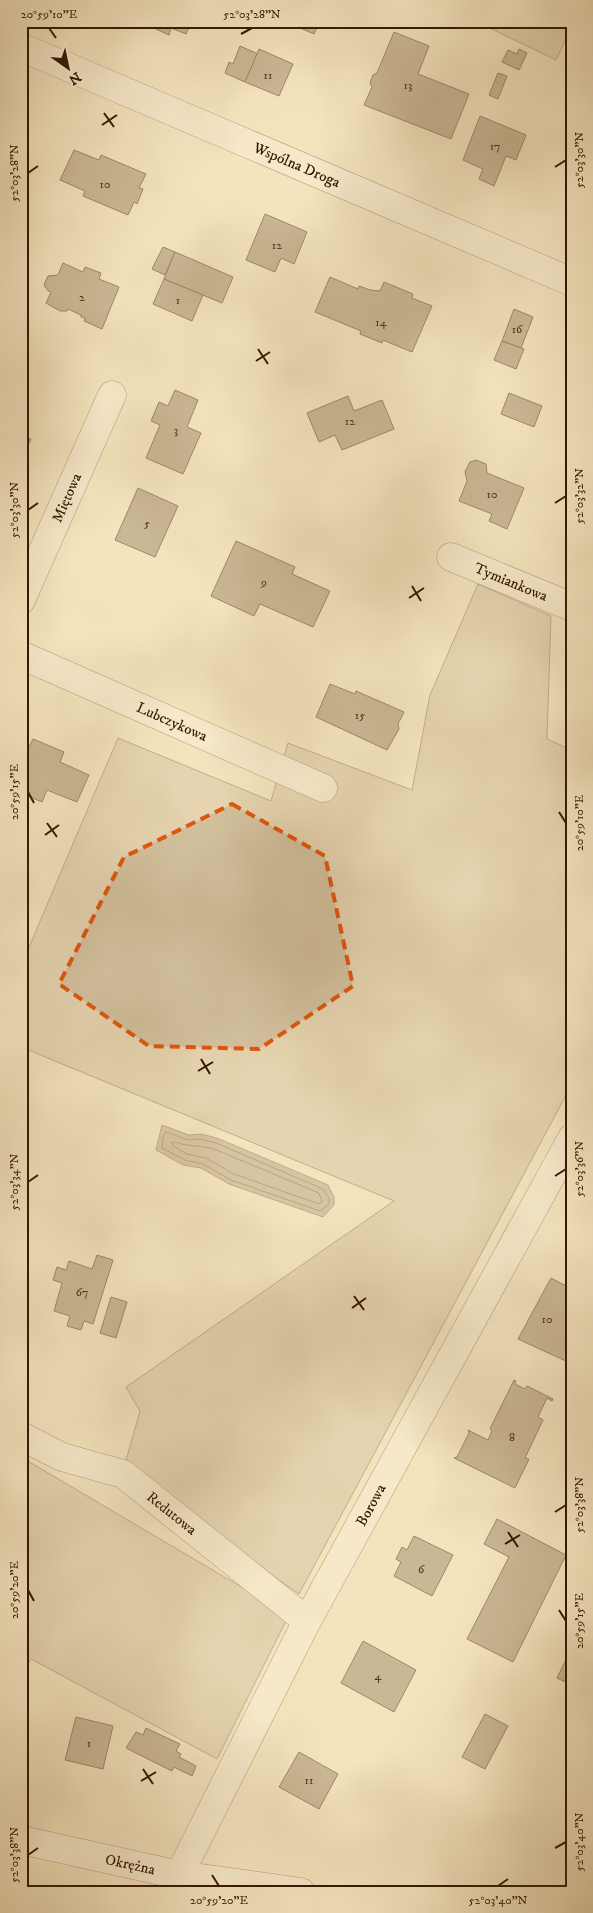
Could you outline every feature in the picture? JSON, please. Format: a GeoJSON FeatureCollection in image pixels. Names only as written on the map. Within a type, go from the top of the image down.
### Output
{"type":"FeatureCollection","features":[{"type":"Feature","properties":{"kind":"street","name":"Wspólna Droga"},"geometry":{"type":"LineString","coordinates":[[21,47],[572,282]]}},
{"type":"Feature","properties":{"kind":"street","name":"Miętowa"},"geometry":{"type":"LineString","coordinates":[[21,600],[112,395]]}},
{"type":"Feature","properties":{"kind":"street","name":"Tymiankowa"},"geometry":{"type":"LineString","coordinates":[[451,557],[572,607]]}},
{"type":"Feature","properties":{"kind":"street","name":"Lubczykowa"},"geometry":{"type":"LineString","coordinates":[[21,655],[322,788]]}},
{"type":"Feature","properties":{"kind":"street","name":"Borowa"},"geometry":{"type":"LineString","coordinates":[[183,1884],[307,1621],[572,1138]]}},
{"type":"Feature","properties":{"kind":"street","name":"Redutowa"},"geometry":{"type":"LineString","coordinates":[[21,1436],[62,1457],[123,1474],[260,1586],[307,1621]]}},
{"type":"Feature","properties":{"kind":"street","name":"Okrężna"},"geometry":{"type":"LineString","coordinates":[[21,1840],[183,1884],[301,1892]]}},
{"type":"Feature","properties":{"kind":"highlighted area"},"geometry":{"type":"Polygon","coordinates":[[[232,804],[325,856],[353,986],[259,1049],[149,1046],[59,984],[124,857],[232,804]]]}},
{"type":"Feature","properties":{"kind":"shaded area"},"geometry":{"type":"Polygon","coordinates":[[[475,21],[572,21],[572,26],[556,60],[475,21]]]}},
{"type":"Feature","properties":{"kind":"shaded area"},"geometry":{"type":"Polygon","coordinates":[[[478,584],[551,616],[547,739],[572,750],[572,1084],[299,1594],[123,1471],[140,1411],[126,1387],[394,1201],[21,1047],[21,966],[118,738],[271,801],[288,743],[412,790],[430,695],[478,584]]]}},
{"type":"Feature","properties":{"kind":"shaded area"},"geometry":{"type":"Polygon","coordinates":[[[21,1457],[289,1615],[217,1759],[31,1659],[21,1675],[21,1457]]]}},
{"type":"Feature","properties":{"kind":"water"},"geometry":{"type":"Polygon","coordinates":[[[162,1125],[189,1135],[201,1134],[217,1138],[328,1185],[334,1197],[334,1205],[323,1217],[229,1184],[201,1168],[183,1165],[156,1150],[162,1125]]]}},
{"type":"Feature","properties":{"kind":"building"},"geometry":{"type":"Polygon","coordinates":[[[146,21],[192,21],[186,34],[171,28],[169,35],[145,24],[146,21]]]}},
{"type":"Feature","properties":{"kind":"building"},"geometry":{"type":"Polygon","coordinates":[[[284,21],[320,21],[314,34],[284,21]]]}},
{"type":"Feature","properties":{"kind":"building"},"geometry":{"type":"Polygon","coordinates":[[[394,32],[429,46],[418,74],[469,94],[451,139],[364,105],[372,87],[370,83],[373,75],[377,73],[394,32]]]}},
{"type":"Feature","properties":{"kind":"building"},"geometry":{"type":"Polygon","coordinates":[[[240,46],[258,54],[245,82],[225,73],[229,62],[233,64],[240,46]]]}},
{"type":"Feature","properties":{"kind":"building"},"geometry":{"type":"Polygon","coordinates":[[[259,49],[293,64],[279,96],[245,82],[259,49]]]}},
{"type":"Feature","properties":{"kind":"building"},"geometry":{"type":"Polygon","coordinates":[[[519,49],[527,53],[519,70],[502,62],[508,50],[517,54],[519,49]]]}},
{"type":"Feature","properties":{"kind":"building"},"geometry":{"type":"Polygon","coordinates":[[[498,73],[507,76],[498,99],[489,95],[498,73]]]}},
{"type":"Feature","properties":{"kind":"building"},"geometry":{"type":"Polygon","coordinates":[[[480,116],[526,135],[516,160],[506,156],[494,186],[479,179],[483,169],[463,160],[480,116]]]}},
{"type":"Feature","properties":{"kind":"building"},"geometry":{"type":"Polygon","coordinates":[[[74,150],[99,160],[101,155],[146,174],[139,188],[143,189],[137,204],[134,202],[128,215],[83,196],[85,191],[60,180],[74,150]]]}},
{"type":"Feature","properties":{"kind":"building"},"geometry":{"type":"Polygon","coordinates":[[[265,214],[307,232],[294,264],[281,258],[275,272],[246,260],[265,214]]]}},
{"type":"Feature","properties":{"kind":"building"},"geometry":{"type":"Polygon","coordinates":[[[163,247],[175,252],[165,275],[152,269],[163,247]]]}},
{"type":"Feature","properties":{"kind":"building"},"geometry":{"type":"Polygon","coordinates":[[[175,252],[233,277],[222,303],[164,279],[175,252]]]}},
{"type":"Feature","properties":{"kind":"building"},"geometry":{"type":"Polygon","coordinates":[[[63,263],[83,272],[85,267],[101,273],[99,279],[119,287],[102,329],[84,321],[85,318],[81,317],[81,315],[68,309],[67,311],[60,311],[46,303],[51,292],[44,285],[48,276],[58,275],[63,263]]]}},
{"type":"Feature","properties":{"kind":"building"},"geometry":{"type":"Polygon","coordinates":[[[330,277],[358,289],[359,286],[380,291],[384,282],[413,294],[412,298],[432,306],[412,352],[383,340],[382,343],[360,334],[361,331],[315,312],[330,277]]]}},
{"type":"Feature","properties":{"kind":"building"},"geometry":{"type":"Polygon","coordinates":[[[164,279],[203,295],[192,321],[153,304],[164,279]]]}},
{"type":"Feature","properties":{"kind":"building"},"geometry":{"type":"Polygon","coordinates":[[[514,309],[533,317],[521,348],[502,341],[514,309]]]}},
{"type":"Feature","properties":{"kind":"building"},"geometry":{"type":"Polygon","coordinates":[[[502,341],[524,349],[516,369],[494,360],[502,341]]]}},
{"type":"Feature","properties":{"kind":"building"},"geometry":{"type":"Polygon","coordinates":[[[175,390],[198,400],[187,427],[201,433],[183,474],[146,458],[160,425],[151,421],[159,402],[168,406],[175,390]]]}},
{"type":"Feature","properties":{"kind":"building"},"geometry":{"type":"Polygon","coordinates":[[[509,393],[542,406],[534,427],[501,414],[509,393]]]}},
{"type":"Feature","properties":{"kind":"building"},"geometry":{"type":"Polygon","coordinates":[[[348,396],[354,411],[382,400],[394,429],[342,450],[335,435],[319,442],[307,413],[348,396]]]}},
{"type":"Feature","properties":{"kind":"building"},"geometry":{"type":"Polygon","coordinates":[[[21,435],[31,439],[21,461],[21,435]]]}},
{"type":"Feature","properties":{"kind":"building"},"geometry":{"type":"Polygon","coordinates":[[[476,460],[486,464],[487,473],[524,488],[507,529],[489,521],[492,514],[459,501],[467,481],[465,472],[470,462],[476,460]]]}},
{"type":"Feature","properties":{"kind":"building"},"geometry":{"type":"Polygon","coordinates":[[[138,488],[178,506],[155,557],[115,540],[138,488]]]}},
{"type":"Feature","properties":{"kind":"building"},"geometry":{"type":"Polygon","coordinates":[[[236,541],[295,567],[292,574],[330,591],[313,627],[260,604],[254,616],[211,596],[236,541]]]}},
{"type":"Feature","properties":{"kind":"building"},"geometry":{"type":"Polygon","coordinates":[[[330,684],[355,694],[356,691],[404,712],[398,724],[399,729],[387,750],[316,717],[330,684]]]}},
{"type":"Feature","properties":{"kind":"building"},"geometry":{"type":"Polygon","coordinates":[[[33,739],[64,752],[60,762],[89,775],[77,802],[47,790],[42,802],[21,793],[21,749],[27,751],[33,739]]]}},
{"type":"Feature","properties":{"kind":"building"},"geometry":{"type":"Polygon","coordinates":[[[97,1255],[113,1260],[93,1324],[84,1321],[81,1330],[67,1326],[70,1316],[54,1311],[62,1283],[53,1280],[57,1267],[66,1270],[69,1261],[92,1269],[97,1255]]]}},
{"type":"Feature","properties":{"kind":"building"},"geometry":{"type":"Polygon","coordinates":[[[551,1278],[572,1289],[572,1307],[565,1322],[572,1325],[570,1349],[572,1356],[568,1362],[518,1339],[551,1278]]]}},
{"type":"Feature","properties":{"kind":"building"},"geometry":{"type":"Polygon","coordinates":[[[111,1297],[127,1302],[116,1338],[100,1333],[111,1297]]]}},
{"type":"Feature","properties":{"kind":"building"},"geometry":{"type":"Polygon","coordinates":[[[514,1380],[516,1381],[515,1384],[525,1389],[527,1386],[553,1399],[552,1401],[547,1398],[538,1417],[543,1420],[525,1458],[529,1459],[515,1488],[454,1458],[457,1457],[469,1433],[468,1430],[488,1440],[492,1431],[490,1429],[514,1380]]]}},
{"type":"Feature","properties":{"kind":"building"},"geometry":{"type":"Polygon","coordinates":[[[497,1519],[566,1555],[513,1662],[467,1639],[509,1557],[484,1544],[497,1519]]]}},
{"type":"Feature","properties":{"kind":"building"},"geometry":{"type":"Polygon","coordinates":[[[414,1536],[453,1555],[432,1596],[394,1576],[401,1562],[396,1559],[402,1547],[407,1550],[414,1536]]]}},
{"type":"Feature","properties":{"kind":"building"},"geometry":{"type":"Polygon","coordinates":[[[363,1641],[416,1670],[394,1712],[341,1683],[363,1641]]]}},
{"type":"Feature","properties":{"kind":"building"},"geometry":{"type":"Polygon","coordinates":[[[572,1647],[572,1685],[557,1678],[572,1647]]]}},
{"type":"Feature","properties":{"kind":"building"},"geometry":{"type":"Polygon","coordinates":[[[485,1714],[508,1726],[485,1769],[462,1757],[485,1714]]]}},
{"type":"Feature","properties":{"kind":"building"},"geometry":{"type":"Polygon","coordinates":[[[76,1717],[113,1726],[103,1769],[65,1760],[76,1717]]]}},
{"type":"Feature","properties":{"kind":"building"},"geometry":{"type":"Polygon","coordinates":[[[146,1728],[180,1744],[176,1751],[181,1754],[179,1757],[196,1766],[192,1776],[174,1767],[172,1771],[126,1748],[136,1732],[143,1735],[146,1728]]]}},
{"type":"Feature","properties":{"kind":"building"},"geometry":{"type":"Polygon","coordinates":[[[299,1752],[338,1774],[319,1809],[279,1787],[299,1752]]]}}]}
